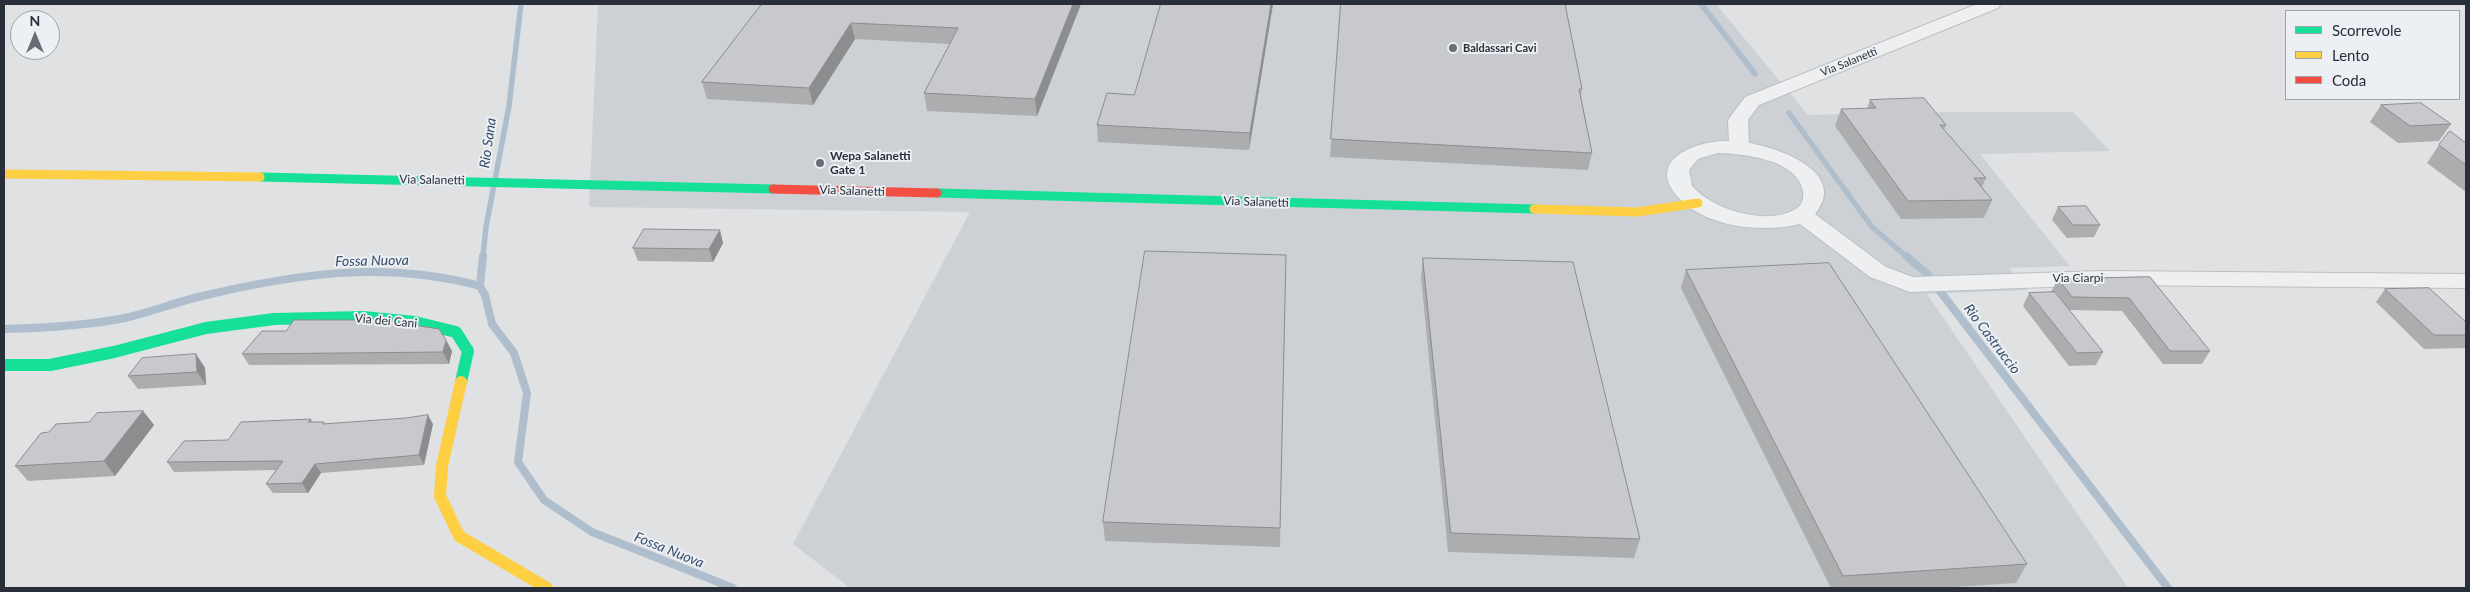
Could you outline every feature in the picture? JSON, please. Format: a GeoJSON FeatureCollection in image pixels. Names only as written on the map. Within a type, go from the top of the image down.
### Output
{"type":"FeatureCollection","features":[{"type":"Feature","properties":{"kind":"street","name":"Via Salanetti"},"geometry":{"type":"LineString","coordinates":[[1740,147],[1738,120],[1752,101],[1992,4]]}},
{"type":"Feature","properties":{"kind":"street"},"geometry":{"type":"LineString","coordinates":[[1718,147],[1740,147],[1761,151],[1782,159],[1798,169],[1810,181],[1814,194],[1812,205],[1801,214],[1785,221],[1763,222],[1725,215],[1698,203],[1685,191],[1678,179],[1679,167],[1686,157],[1700,150],[1718,147]]}},
{"type":"Feature","properties":{"kind":"street","name":"Via Salanetti"},"geometry":{"type":"LineString","coordinates":[[4,174],[460,180],[1634,212],[1680,208],[1698,203]]}},
{"type":"Feature","properties":{"kind":"street","name":"Via Ciarpi"},"geometry":{"type":"LineString","coordinates":[[1801,214],[1878,272],[1910,285],[2103,278],[2466,281]]}},
{"type":"Feature","properties":{"kind":"street","name":"Via dei Cani"},"geometry":{"type":"LineString","coordinates":[[4,365],[50,365],[114,352],[206,328],[274,319],[363,317],[415,322],[456,332],[468,351],[442,466],[440,496],[460,536],[547,588]]}},
{"type":"Feature","properties":{"kind":"shaded area"},"geometry":{"type":"Polygon","coordinates":[[[598,4],[1716,4],[1808,115],[2073,112],[2110,151],[1980,154],[2070,266],[2009,268],[2027,290],[1927,294],[2128,588],[850,588],[793,544],[970,212],[589,207],[598,4]]]}},
{"type":"Feature","properties":{"kind":"building"},"geometry":{"type":"Polygon","coordinates":[[[762,4],[1073,4],[1035,99],[924,93],[958,28],[851,23],[809,88],[702,82],[762,4]]]}},
{"type":"Feature","properties":{"kind":"building"},"geometry":{"type":"Polygon","coordinates":[[[1161,4],[1271,4],[1250,133],[1097,125],[1107,93],[1134,95],[1161,4]]]}},
{"type":"Feature","properties":{"kind":"building","name":"Baldassari Cavi"},"geometry":{"type":"Polygon","coordinates":[[[1341,4],[1565,4],[1582,89],[1579,89],[1592,153],[1331,139],[1341,4]]]}},
{"type":"Feature","properties":{"kind":"building"},"geometry":{"type":"Polygon","coordinates":[[[1924,98],[1946,125],[1940,125],[1986,178],[1974,178],[1992,200],[1908,201],[1841,109],[1876,108],[1870,100],[1924,98]]]}},
{"type":"Feature","properties":{"kind":"building"},"geometry":{"type":"Polygon","coordinates":[[[2421,103],[2451,124],[2410,126],[2381,105],[2421,103]]]}},
{"type":"Feature","properties":{"kind":"building"},"geometry":{"type":"Polygon","coordinates":[[[2450,131],[2466,143],[2466,165],[2439,145],[2450,131]]]}},
{"type":"Feature","properties":{"kind":"building"},"geometry":{"type":"Polygon","coordinates":[[[2086,206],[2100,225],[2073,225],[2058,207],[2086,206]]]}},
{"type":"Feature","properties":{"kind":"building"},"geometry":{"type":"Polygon","coordinates":[[[644,229],[720,230],[709,249],[633,248],[644,229]]]}},
{"type":"Feature","properties":{"kind":"building"},"geometry":{"type":"Polygon","coordinates":[[[1145,251],[1286,255],[1280,528],[1103,522],[1145,251]]]}},
{"type":"Feature","properties":{"kind":"building"},"geometry":{"type":"Polygon","coordinates":[[[1423,258],[1573,262],[1640,539],[1451,533],[1423,258]]]}},
{"type":"Feature","properties":{"kind":"building"},"geometry":{"type":"Polygon","coordinates":[[[1829,263],[2027,564],[1843,576],[1686,270],[1829,263]]]}},
{"type":"Feature","properties":{"kind":"building"},"geometry":{"type":"Polygon","coordinates":[[[2150,277],[2210,351],[2170,351],[2129,298],[2072,297],[2058,279],[2150,277]]]}},
{"type":"Feature","properties":{"kind":"building"},"geometry":{"type":"Polygon","coordinates":[[[2429,288],[2466,322],[2466,335],[2434,335],[2385,289],[2429,288]]]}},
{"type":"Feature","properties":{"kind":"building"},"geometry":{"type":"Polygon","coordinates":[[[2055,292],[2103,352],[2077,353],[2029,293],[2055,292]]]}},
{"type":"Feature","properties":{"kind":"building"},"geometry":{"type":"Polygon","coordinates":[[[294,320],[383,320],[439,329],[446,340],[443,352],[242,354],[262,331],[286,331],[294,320]]]}},
{"type":"Feature","properties":{"kind":"building"},"geometry":{"type":"Polygon","coordinates":[[[196,354],[197,372],[128,376],[142,358],[196,354]]]}},
{"type":"Feature","properties":{"kind":"building"},"geometry":{"type":"Polygon","coordinates":[[[143,411],[104,461],[15,466],[41,433],[49,432],[56,424],[89,422],[97,413],[143,411]]]}},
{"type":"Feature","properties":{"kind":"building"},"geometry":{"type":"Polygon","coordinates":[[[428,415],[419,455],[315,464],[302,483],[266,484],[283,461],[167,462],[184,441],[228,440],[241,422],[311,419],[308,422],[324,422],[323,424],[428,415]]]}},
{"type":"Feature","properties":{"kind":"waterway","name":"Rio Sana"},"geometry":{"type":"LineString","coordinates":[[483,257],[486,227],[509,106],[521,4]]}},
{"type":"Feature","properties":{"kind":"waterway","name":"Rio Castruccio"},"geometry":{"type":"LineString","coordinates":[[1701,4],[1755,74]]}},
{"type":"Feature","properties":{"kind":"waterway","name":"Rio Castruccio"},"geometry":{"type":"LineString","coordinates":[[1789,113],[1872,227],[1907,257]]}},
{"type":"Feature","properties":{"kind":"waterway","name":"Rio Sana"},"geometry":{"type":"LineString","coordinates":[[480,286],[483,256]]}},
{"type":"Feature","properties":{"kind":"waterway","name":"Rio Castruccio"},"geometry":{"type":"LineString","coordinates":[[1906,256],[1926,273],[2168,588]]}},
{"type":"Feature","properties":{"kind":"waterway","name":"Fossa Nuova"},"geometry":{"type":"LineString","coordinates":[[4,329],[64,326],[110,321],[134,316],[189,299],[234,289],[269,282],[339,273],[409,274],[444,278],[480,286]]}},
{"type":"Feature","properties":{"kind":"waterway","name":"Fossa Nuova"},"geometry":{"type":"LineString","coordinates":[[480,286],[485,295],[492,324],[514,353],[527,393],[518,462],[544,500],[592,532],[733,588]]}},
{"type":"Feature","properties":{"kind":"traffic: fast"},"geometry":{"type":"LineString","coordinates":[[260,177],[773,189]]}},
{"type":"Feature","properties":{"kind":"traffic: fast"},"geometry":{"type":"LineString","coordinates":[[937,193],[1534,209]]}},
{"type":"Feature","properties":{"kind":"traffic: fast"},"geometry":{"type":"LineString","coordinates":[[4,365],[50,365],[114,352],[206,328],[274,319],[363,317],[415,322],[456,332],[468,351],[461,382]]}},
{"type":"Feature","properties":{"kind":"traffic: slow"},"geometry":{"type":"LineString","coordinates":[[4,174],[260,177]]}},
{"type":"Feature","properties":{"kind":"traffic: slow"},"geometry":{"type":"LineString","coordinates":[[1534,209],[1637,212],[1658,211],[1698,203]]}},
{"type":"Feature","properties":{"kind":"traffic: slow"},"geometry":{"type":"LineString","coordinates":[[461,382],[442,466],[440,496],[459,536],[547,588]]}},
{"type":"Feature","properties":{"kind":"traffic: jam"},"geometry":{"type":"LineString","coordinates":[[773,189],[937,193]]}},
{"type":"Feature","properties":{"kind":"place","name":"Baldassari Cavi"},"geometry":{"type":"Point","coordinates":[1453,48]}},
{"type":"Feature","properties":{"kind":"place","name":"Wepa Salanetti Gate 1"},"geometry":{"type":"Point","coordinates":[820,163]}}]}
